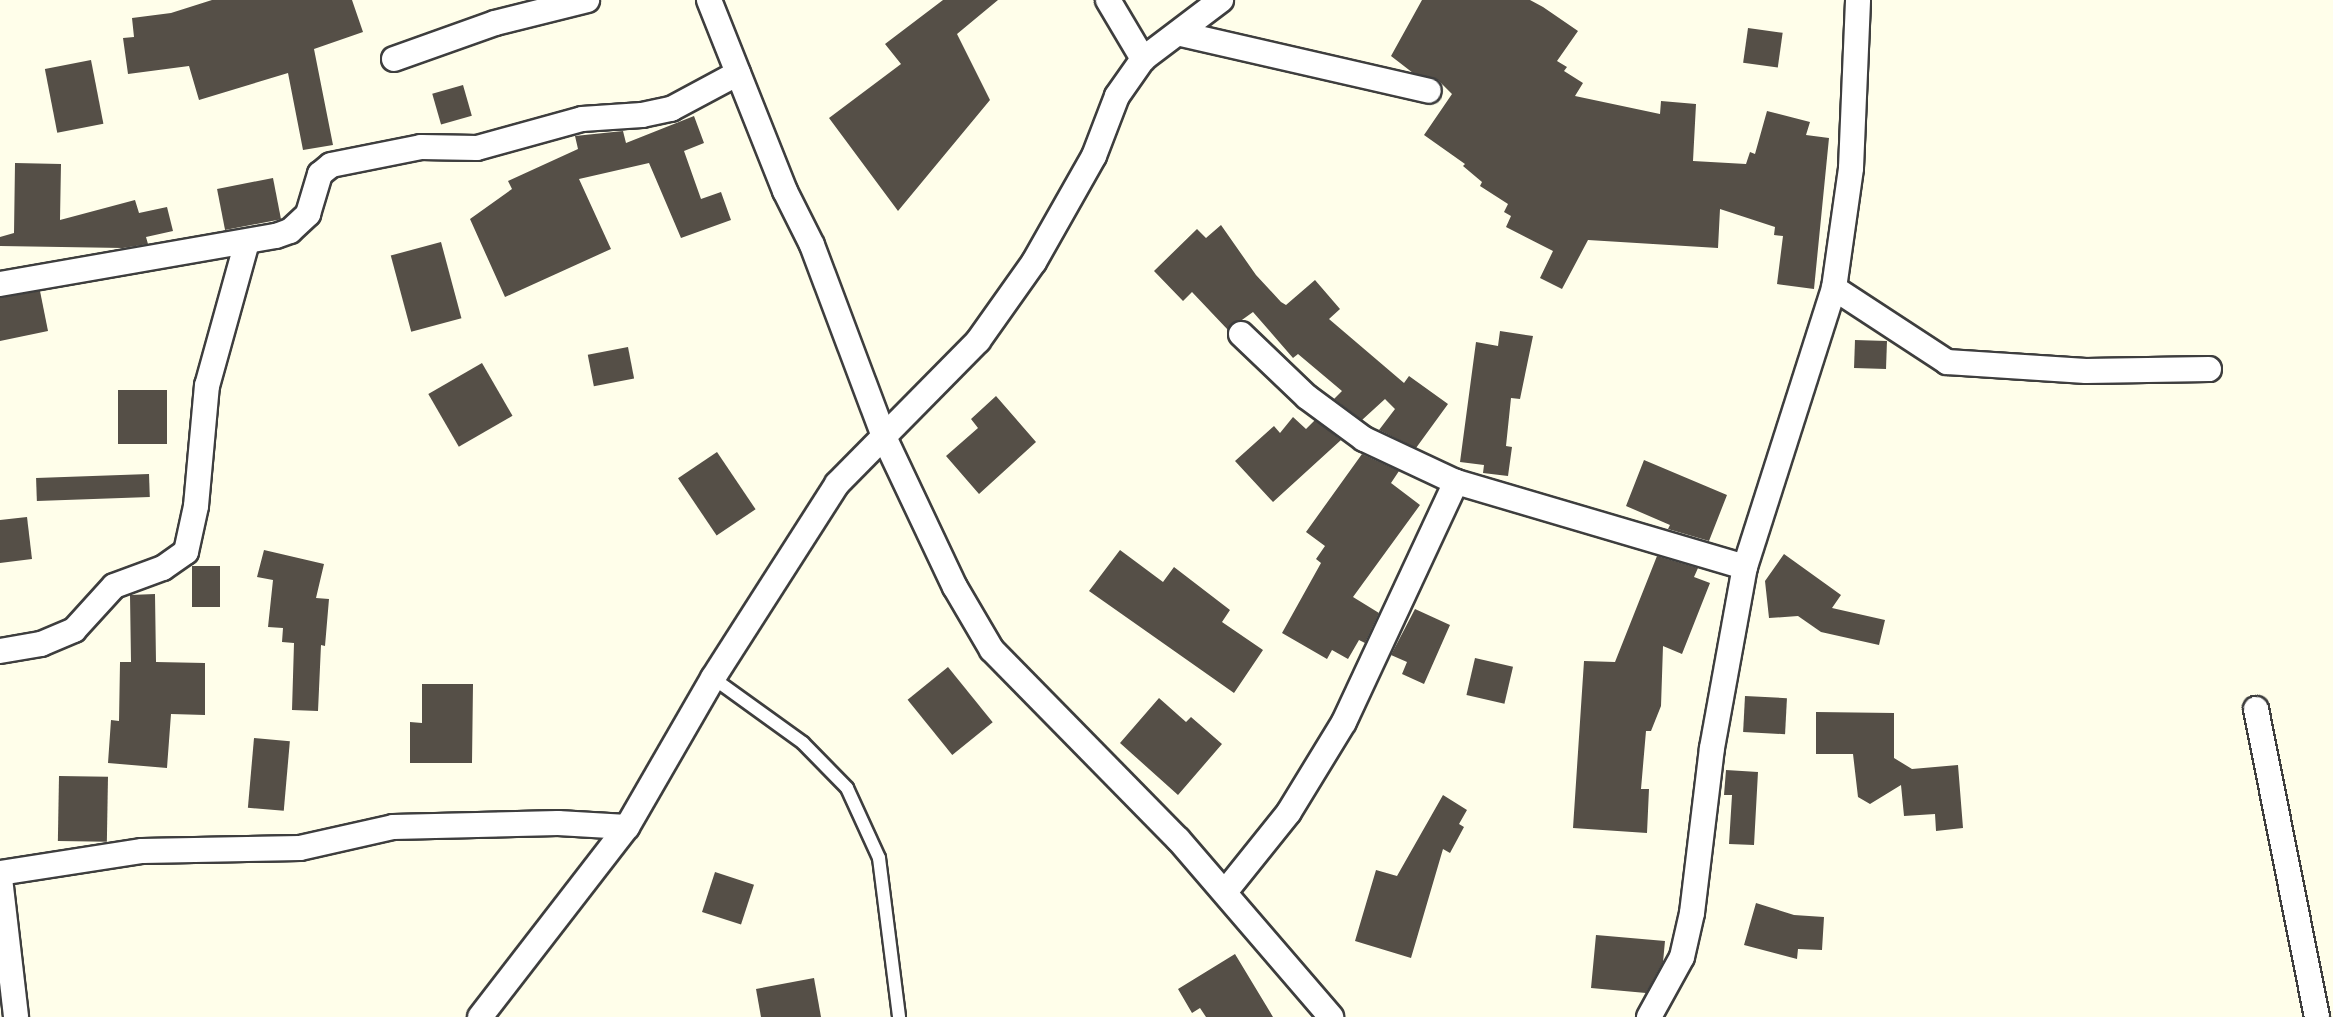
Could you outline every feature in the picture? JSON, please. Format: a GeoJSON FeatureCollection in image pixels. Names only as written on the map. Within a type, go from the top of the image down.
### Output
{"type":"FeatureCollection","features":[{"type":"Feature","properties":{"kind":"street"},"geometry":{"type":"LineString","coordinates":[[394,59],[495,23],[587,0]]}},
{"type":"Feature","properties":{"kind":"street"},"geometry":{"type":"LineString","coordinates":[[709,0],[785,191],[812,245],[884,437],[955,587],[992,650],[1124,783],[1225,892],[1331,1017]]}},
{"type":"Feature","properties":{"kind":"street"},"geometry":{"type":"LineString","coordinates":[[1108,0],[1143,59]]}},
{"type":"Feature","properties":{"kind":"street"},"geometry":{"type":"LineString","coordinates":[[480,1017],[627,827],[714,678],[837,484],[978,341],[1034,262],[1094,156],[1117,96],[1143,59],[1181,34],[1221,0]]}},
{"type":"Feature","properties":{"kind":"street"},"geometry":{"type":"LineString","coordinates":[[1649,1017],[1682,957],[1692,913],[1712,748],[1745,567],[1834,288],[1851,168],[1858,0]]}},
{"type":"Feature","properties":{"kind":"street"},"geometry":{"type":"LineString","coordinates":[[1181,34],[1429,91]]}},
{"type":"Feature","properties":{"kind":"street"},"geometry":{"type":"LineString","coordinates":[[0,285],[276,236],[299,224],[311,208],[320,174],[331,165],[421,147],[477,148],[582,119],[671,109],[738,73]]}},
{"type":"Feature","properties":{"kind":"street"},"geometry":{"type":"LineString","coordinates":[[0,651],[41,644],[74,630],[114,586],[163,568],[186,552],[196,506],[207,386],[247,242]]}},
{"type":"Feature","properties":{"kind":"street"},"geometry":{"type":"LineString","coordinates":[[1834,288],[1947,362],[2086,371],[2209,369]]}},
{"type":"Feature","properties":{"kind":"street"},"geometry":{"type":"LineString","coordinates":[[1241,334],[1307,397],[1364,439],[1456,482],[1745,567]]}},
{"type":"Feature","properties":{"kind":"street"},"geometry":{"type":"LineString","coordinates":[[1225,892],[1289,812],[1344,722],[1456,482]]}},
{"type":"Feature","properties":{"kind":"street"},"geometry":{"type":"LineString","coordinates":[[2256,709],[2318,1017]]}},
{"type":"Feature","properties":{"kind":"street"},"geometry":{"type":"LineString","coordinates":[[0,873],[142,851],[300,848],[393,827],[558,823],[627,827]]}},
{"type":"Feature","properties":{"kind":"street"},"geometry":{"type":"LineString","coordinates":[[0,879],[16,1017]]}},
{"type":"Feature","properties":{"kind":"lane"},"geometry":{"type":"LineString","coordinates":[[714,678],[803,743],[847,788],[879,858],[899,1017]]}},
{"type":"Feature","properties":{"kind":"building"},"geometry":{"type":"Polygon","coordinates":[[[212,0],[352,0],[363,32],[314,49],[333,145],[303,150],[288,73],[199,100],[189,66],[128,74],[123,38],[134,37],[132,18],[171,13],[212,0]]]}},
{"type":"Feature","properties":{"kind":"building"},"geometry":{"type":"Polygon","coordinates":[[[943,0],[998,0],[957,34],[990,100],[898,211],[829,118],[901,64],[885,44],[943,0]]]}},
{"type":"Feature","properties":{"kind":"building"},"geometry":{"type":"Polygon","coordinates":[[[1422,0],[1530,0],[1543,7],[1578,31],[1557,61],[1567,67],[1564,71],[1583,83],[1575,96],[1660,114],[1661,101],[1696,104],[1693,161],[1746,164],[1750,152],[1755,154],[1767,111],[1810,122],[1806,135],[1829,138],[1814,289],[1777,284],[1783,236],[1774,235],[1775,227],[1720,209],[1718,248],[1588,240],[1562,289],[1540,278],[1553,251],[1506,227],[1511,216],[1504,212],[1508,204],[1480,186],[1482,182],[1463,166],[1465,164],[1424,135],[1452,94],[1438,80],[1413,73],[1391,56],[1422,0]]]}},
{"type":"Feature","properties":{"kind":"building"},"geometry":{"type":"Polygon","coordinates":[[[1748,28],[1783,33],[1778,68],[1743,63],[1748,28]]]}},
{"type":"Feature","properties":{"kind":"building"},"geometry":{"type":"Polygon","coordinates":[[[91,60],[103,124],[57,133],[45,69],[91,60]]]}},
{"type":"Feature","properties":{"kind":"building"},"geometry":{"type":"Polygon","coordinates":[[[463,85],[472,116],[441,125],[432,94],[463,85]]]}},
{"type":"Feature","properties":{"kind":"building"},"geometry":{"type":"Polygon","coordinates":[[[694,116],[704,143],[684,151],[701,199],[721,192],[731,220],[681,238],[649,163],[579,179],[611,249],[505,297],[470,219],[512,189],[508,181],[578,149],[575,136],[623,131],[626,143],[694,116]]]}},
{"type":"Feature","properties":{"kind":"building"},"geometry":{"type":"Polygon","coordinates":[[[15,163],[61,164],[60,220],[135,200],[139,213],[167,207],[173,231],[146,237],[148,244],[123,248],[0,246],[0,237],[14,233],[15,163]]]}},
{"type":"Feature","properties":{"kind":"building"},"geometry":{"type":"Polygon","coordinates":[[[273,178],[281,219],[225,230],[217,189],[273,178]]]}},
{"type":"Feature","properties":{"kind":"building"},"geometry":{"type":"Polygon","coordinates":[[[1221,225],[1256,275],[1281,302],[1286,305],[1315,280],[1340,309],[1329,319],[1404,383],[1409,376],[1448,404],[1416,448],[1379,430],[1395,409],[1385,399],[1362,420],[1334,399],[1342,391],[1298,354],[1293,358],[1253,312],[1228,330],[1192,292],[1183,301],[1154,271],[1197,229],[1206,238],[1221,225]]]}},
{"type":"Feature","properties":{"kind":"building"},"geometry":{"type":"Polygon","coordinates":[[[441,242],[461,318],[411,332],[391,255],[441,242]]]}},
{"type":"Feature","properties":{"kind":"building"},"geometry":{"type":"Polygon","coordinates":[[[40,291],[48,331],[0,341],[0,298],[40,291]]]}},
{"type":"Feature","properties":{"kind":"building"},"geometry":{"type":"Polygon","coordinates":[[[1500,331],[1533,336],[1520,399],[1511,398],[1506,446],[1512,447],[1508,476],[1483,473],[1484,465],[1460,462],[1476,342],[1498,346],[1500,331]]]}},
{"type":"Feature","properties":{"kind":"building"},"geometry":{"type":"Polygon","coordinates":[[[1855,340],[1887,341],[1886,369],[1854,368],[1855,340]]]}},
{"type":"Feature","properties":{"kind":"building"},"geometry":{"type":"Polygon","coordinates":[[[628,347],[634,378],[594,386],[588,355],[628,347]]]}},
{"type":"Feature","properties":{"kind":"building"},"geometry":{"type":"Polygon","coordinates":[[[482,363],[512,416],[459,447],[428,394],[482,363]]]}},
{"type":"Feature","properties":{"kind":"building"},"geometry":{"type":"Polygon","coordinates":[[[118,390],[167,390],[167,444],[118,444],[118,390]]]}},
{"type":"Feature","properties":{"kind":"building"},"geometry":{"type":"Polygon","coordinates":[[[996,396],[1036,442],[979,494],[946,456],[978,428],[971,419],[996,396]]]}},
{"type":"Feature","properties":{"kind":"building"},"geometry":{"type":"Polygon","coordinates":[[[1293,417],[1306,429],[1315,420],[1341,440],[1273,502],[1235,461],[1274,426],[1280,433],[1293,417]]]}},
{"type":"Feature","properties":{"kind":"building"},"geometry":{"type":"Polygon","coordinates":[[[717,452],[756,509],[717,535],[678,478],[717,452]]]}},
{"type":"Feature","properties":{"kind":"building"},"geometry":{"type":"Polygon","coordinates":[[[1362,454],[1399,471],[1391,483],[1420,505],[1353,597],[1379,613],[1365,643],[1359,640],[1348,659],[1332,650],[1327,659],[1282,633],[1321,563],[1316,559],[1325,546],[1306,532],[1362,454]]]}},
{"type":"Feature","properties":{"kind":"building"},"geometry":{"type":"Polygon","coordinates":[[[1644,460],[1727,495],[1709,541],[1668,529],[1670,525],[1626,506],[1644,460]]]}},
{"type":"Feature","properties":{"kind":"building"},"geometry":{"type":"Polygon","coordinates":[[[149,474],[150,497],[37,501],[36,478],[149,474]]]}},
{"type":"Feature","properties":{"kind":"building"},"geometry":{"type":"Polygon","coordinates":[[[27,517],[32,559],[0,563],[0,520],[27,517]]]}},
{"type":"Feature","properties":{"kind":"building"},"geometry":{"type":"Polygon","coordinates":[[[264,550],[324,564],[316,598],[329,599],[325,646],[321,645],[318,711],[292,710],[294,643],[282,642],[283,628],[268,627],[273,580],[257,577],[264,550]]]}},
{"type":"Feature","properties":{"kind":"building"},"geometry":{"type":"Polygon","coordinates":[[[1120,550],[1163,582],[1174,567],[1230,610],[1222,622],[1263,650],[1234,693],[1089,591],[1120,550]]]}},
{"type":"Feature","properties":{"kind":"building"},"geometry":{"type":"Polygon","coordinates":[[[1784,554],[1841,595],[1832,608],[1885,620],[1879,645],[1821,632],[1798,616],[1769,618],[1765,581],[1784,554]]]}},
{"type":"Feature","properties":{"kind":"building"},"geometry":{"type":"Polygon","coordinates":[[[1657,556],[1698,568],[1694,577],[1710,583],[1682,654],[1663,646],[1661,706],[1651,731],[1646,731],[1641,789],[1649,789],[1647,833],[1573,828],[1584,661],[1615,662],[1657,556]]]}},
{"type":"Feature","properties":{"kind":"building"},"geometry":{"type":"Polygon","coordinates":[[[192,566],[220,566],[220,607],[192,607],[192,566]]]}},
{"type":"Feature","properties":{"kind":"building"},"geometry":{"type":"Polygon","coordinates":[[[155,594],[156,662],[205,663],[205,715],[171,714],[167,768],[108,763],[111,720],[119,721],[120,662],[131,662],[130,595],[155,594]]]}},
{"type":"Feature","properties":{"kind":"building"},"geometry":{"type":"Polygon","coordinates":[[[1415,609],[1450,625],[1424,684],[1402,674],[1407,662],[1391,655],[1415,609]]]}},
{"type":"Feature","properties":{"kind":"building"},"geometry":{"type":"Polygon","coordinates":[[[1475,658],[1513,667],[1504,704],[1466,695],[1475,658]]]}},
{"type":"Feature","properties":{"kind":"building"},"geometry":{"type":"Polygon","coordinates":[[[948,667],[993,722],[952,755],[908,700],[948,667]]]}},
{"type":"Feature","properties":{"kind":"building"},"geometry":{"type":"Polygon","coordinates":[[[422,684],[473,684],[472,763],[410,763],[410,722],[422,723],[422,684]]]}},
{"type":"Feature","properties":{"kind":"building"},"geometry":{"type":"Polygon","coordinates":[[[1745,696],[1787,698],[1785,734],[1743,732],[1745,696]]]}},
{"type":"Feature","properties":{"kind":"building"},"geometry":{"type":"Polygon","coordinates":[[[1159,698],[1186,722],[1191,717],[1222,744],[1178,795],[1120,743],[1159,698]]]}},
{"type":"Feature","properties":{"kind":"building"},"geometry":{"type":"Polygon","coordinates":[[[1816,712],[1894,713],[1894,758],[1912,769],[1958,765],[1963,828],[1936,831],[1935,814],[1904,816],[1901,785],[1870,804],[1858,797],[1853,754],[1816,754],[1816,712]]]}},
{"type":"Feature","properties":{"kind":"building"},"geometry":{"type":"Polygon","coordinates":[[[254,738],[290,741],[284,811],[248,808],[254,738]]]}},
{"type":"Feature","properties":{"kind":"building"},"geometry":{"type":"Polygon","coordinates":[[[1726,770],[1758,772],[1754,845],[1729,844],[1732,795],[1724,795],[1726,770]]]}},
{"type":"Feature","properties":{"kind":"building"},"geometry":{"type":"Polygon","coordinates":[[[59,776],[108,777],[107,842],[58,841],[59,776]]]}},
{"type":"Feature","properties":{"kind":"building"},"geometry":{"type":"Polygon","coordinates":[[[1443,795],[1467,810],[1459,824],[1464,827],[1450,853],[1443,849],[1411,958],[1355,941],[1376,870],[1397,876],[1443,795]]]}},
{"type":"Feature","properties":{"kind":"building"},"geometry":{"type":"Polygon","coordinates":[[[715,872],[754,885],[741,925],[702,912],[715,872]]]}},
{"type":"Feature","properties":{"kind":"building"},"geometry":{"type":"Polygon","coordinates":[[[1756,903],[1794,915],[1824,917],[1822,950],[1798,949],[1797,959],[1744,945],[1756,903]]]}},
{"type":"Feature","properties":{"kind":"building"},"geometry":{"type":"Polygon","coordinates":[[[1596,935],[1665,941],[1663,962],[1646,993],[1591,988],[1596,935]]]}},
{"type":"Feature","properties":{"kind":"building"},"geometry":{"type":"Polygon","coordinates":[[[1235,954],[1273,1017],[1206,1017],[1200,1008],[1192,1013],[1178,989],[1235,954]]]}},
{"type":"Feature","properties":{"kind":"building"},"geometry":{"type":"Polygon","coordinates":[[[814,978],[821,1017],[761,1017],[756,989],[814,978]]]}}]}
